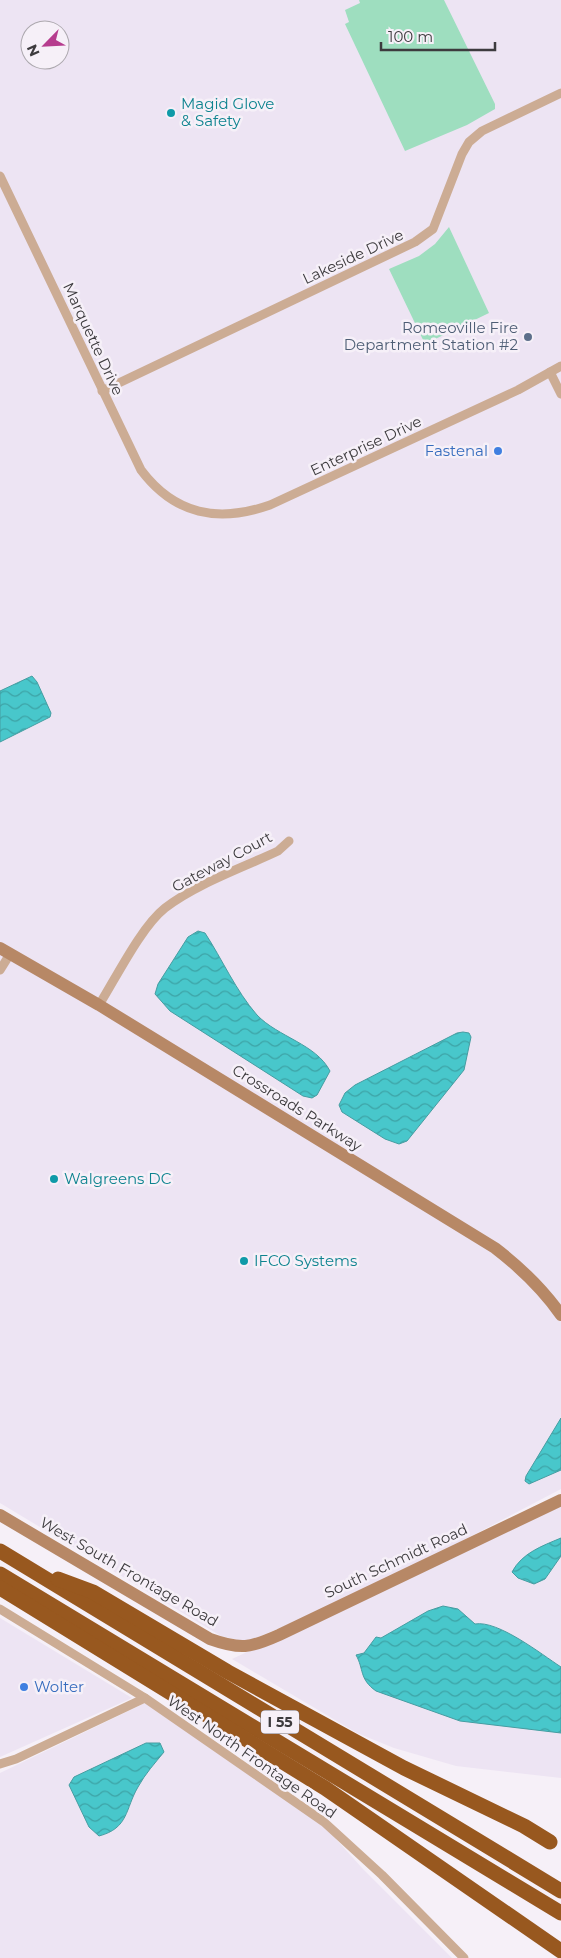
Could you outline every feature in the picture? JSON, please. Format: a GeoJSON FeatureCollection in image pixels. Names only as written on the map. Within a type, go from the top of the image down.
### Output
{"type":"FeatureCollection","features":[{"type":"Feature","properties":{"kind":"highway","name":"I 55"},"geometry":{"type":"LineString","coordinates":[[0,1551],[561,1891]]}},
{"type":"Feature","properties":{"kind":"highway"},"geometry":{"type":"LineString","coordinates":[[27,1568],[93,1592],[254,1687],[404,1768],[524,1826],[550,1842]]}},
{"type":"Feature","properties":{"kind":"highway","name":"I 55"},"geometry":{"type":"LineString","coordinates":[[0,1574],[561,1912]]}},
{"type":"Feature","properties":{"kind":"highway"},"geometry":{"type":"LineString","coordinates":[[0,1588],[325,1788],[561,1951]]}},
{"type":"Feature","properties":{"kind":"street","name":"Lakeside Drive"},"geometry":{"type":"LineString","coordinates":[[102,391],[415,242],[433,229],[462,154],[469,142],[482,131],[561,93]]}},
{"type":"Feature","properties":{"kind":"street","name":"Marquette Drive"},"geometry":{"type":"LineString","coordinates":[[0,176],[141,470],[152,485],[175,503]]}},
{"type":"Feature","properties":{"kind":"street","name":"Enterprise Drive"},"geometry":{"type":"LineString","coordinates":[[175,503],[200,513],[221,515],[261,508],[323,482],[517,391],[561,366]]}},
{"type":"Feature","properties":{"kind":"street"},"geometry":{"type":"LineString","coordinates":[[550,372],[561,394]]}},
{"type":"Feature","properties":{"kind":"street","name":"Gateway Court"},"geometry":{"type":"LineString","coordinates":[[99,1005],[146,929],[164,908],[188,894],[278,851],[289,841]]}},
{"type":"Feature","properties":{"kind":"street"},"geometry":{"type":"LineString","coordinates":[[0,970],[5,951]]}},
{"type":"Feature","properties":{"kind":"street","name":"Crossroads Parkway"},"geometry":{"type":"LineString","coordinates":[[5,951],[99,1005],[496,1248],[543,1289],[561,1315]]}},
{"type":"Feature","properties":{"kind":"street","name":"South Schmidt Road"},"geometry":{"type":"LineString","coordinates":[[245,1648],[286,1631],[561,1500]]}},
{"type":"Feature","properties":{"kind":"street","name":"West South Frontage Road"},"geometry":{"type":"LineString","coordinates":[[0,1515],[210,1639],[231,1647],[245,1648]]}},
{"type":"Feature","properties":{"kind":"street","name":"West North Frontage Road"},"geometry":{"type":"LineString","coordinates":[[0,1609],[145,1698],[324,1822],[382,1875],[464,1958]]}},
{"type":"Feature","properties":{"kind":"street"},"geometry":{"type":"LineString","coordinates":[[0,1764],[16,1759],[145,1698]]}},
{"type":"Feature","properties":{"kind":"shaded area"},"geometry":{"type":"Polygon","coordinates":[[[0,0],[561,0],[561,1489],[441,1552],[287,1625],[246,1642],[221,1636],[0,1503],[0,0]]]}},
{"type":"Feature","properties":{"kind":"shaded area"},"geometry":{"type":"Polygon","coordinates":[[[561,1506],[561,1778],[456,1766],[394,1748],[357,1733],[232,1659],[561,1506]]]}},
{"type":"Feature","properties":{"kind":"shaded area"},"geometry":{"type":"Polygon","coordinates":[[[0,1618],[132,1698],[0,1757],[0,1618]]]}},
{"type":"Feature","properties":{"kind":"shaded area"},"geometry":{"type":"Polygon","coordinates":[[[145,1703],[324,1826],[363,1869],[452,1958],[0,1958],[0,1773],[145,1703]]]}},
{"type":"Feature","properties":{"kind":"green space"},"geometry":{"type":"Polygon","coordinates":[[[359,0],[444,0],[495,104],[495,109],[467,125],[405,151],[345,24],[349,22],[345,10],[360,3],[359,0]]]}},
{"type":"Feature","properties":{"kind":"green space"},"geometry":{"type":"Polygon","coordinates":[[[449,227],[489,313],[425,344],[389,269],[419,256],[435,244],[449,227]]]}},
{"type":"Feature","properties":{"kind":"water"},"geometry":{"type":"Polygon","coordinates":[[[32,676],[37,682],[51,713],[50,717],[0,742],[0,691],[32,676]]]}},
{"type":"Feature","properties":{"kind":"water"},"geometry":{"type":"Polygon","coordinates":[[[198,931],[205,933],[249,1006],[257,1015],[275,1029],[316,1054],[324,1062],[330,1071],[317,1095],[312,1098],[303,1096],[170,1011],[155,994],[158,984],[188,937],[198,931]]]}},
{"type":"Feature","properties":{"kind":"water"},"geometry":{"type":"Polygon","coordinates":[[[457,1033],[469,1033],[471,1037],[464,1070],[407,1141],[399,1144],[385,1139],[342,1112],[339,1105],[345,1093],[355,1085],[457,1033]]]}},
{"type":"Feature","properties":{"kind":"water"},"geometry":{"type":"Polygon","coordinates":[[[561,1418],[561,1470],[529,1484],[525,1481],[526,1476],[561,1418]]]}},
{"type":"Feature","properties":{"kind":"water"},"geometry":{"type":"Polygon","coordinates":[[[561,1538],[561,1556],[545,1579],[534,1584],[518,1578],[512,1572],[516,1565],[527,1555],[561,1538]]]}},
{"type":"Feature","properties":{"kind":"water"},"geometry":{"type":"Polygon","coordinates":[[[443,1606],[458,1609],[475,1624],[484,1624],[507,1632],[561,1667],[561,1733],[460,1721],[376,1691],[371,1687],[364,1678],[356,1655],[364,1653],[376,1637],[381,1638],[428,1611],[443,1606]]]}},
{"type":"Feature","properties":{"kind":"water"},"geometry":{"type":"Polygon","coordinates":[[[146,1743],[160,1743],[164,1752],[141,1782],[121,1823],[116,1828],[99,1836],[89,1827],[69,1785],[74,1777],[146,1743]]]}},
{"type":"Feature","properties":{"kind":"place","name":"Magid Glove & Safety"},"geometry":{"type":"Point","coordinates":[171,113]}},
{"type":"Feature","properties":{"kind":"place","name":"Romeoville Fire Department Station #2"},"geometry":{"type":"Point","coordinates":[528,337]}},
{"type":"Feature","properties":{"kind":"place","name":"Fastenal"},"geometry":{"type":"Point","coordinates":[498,451]}},
{"type":"Feature","properties":{"kind":"place","name":"Walgreens DC"},"geometry":{"type":"Point","coordinates":[54,1179]}},
{"type":"Feature","properties":{"kind":"place","name":"IFCO Systems"},"geometry":{"type":"Point","coordinates":[244,1261]}},
{"type":"Feature","properties":{"kind":"place","name":"Wolter"},"geometry":{"type":"Point","coordinates":[24,1687]}}]}
